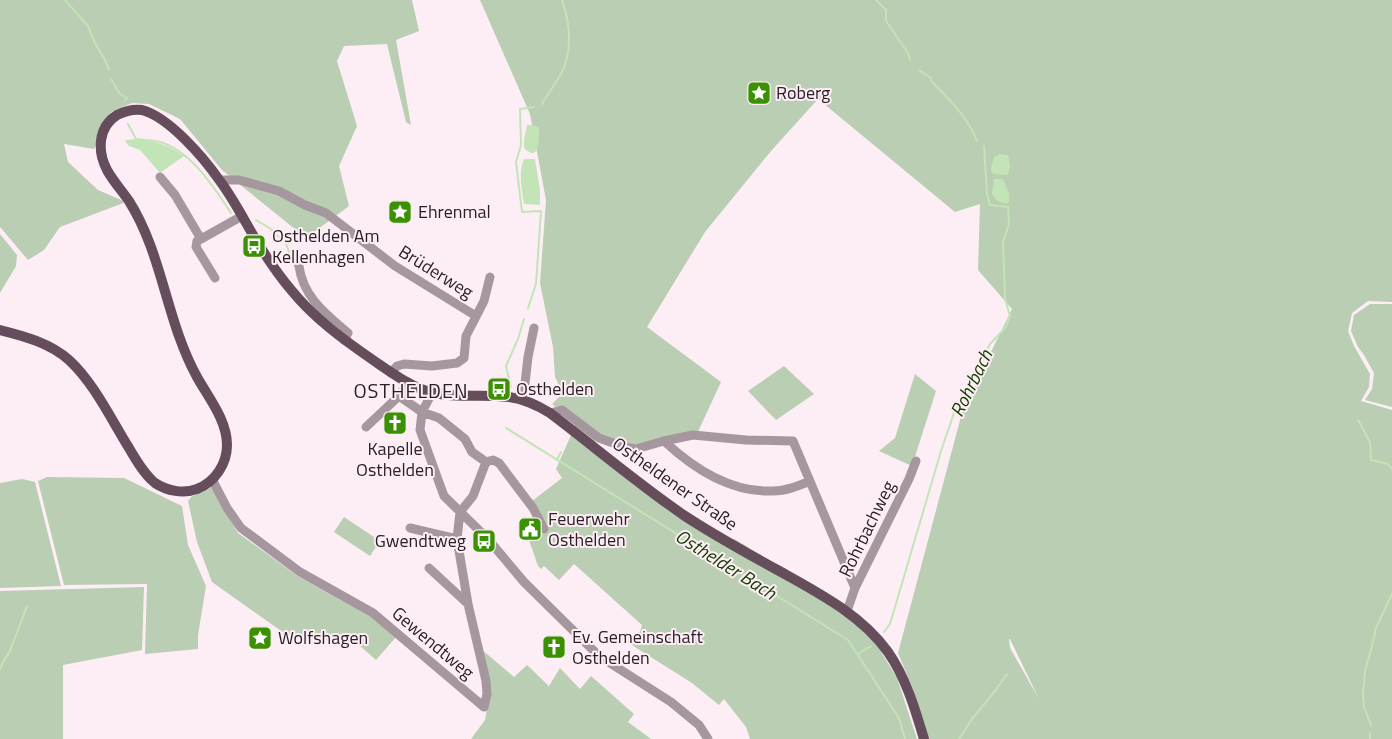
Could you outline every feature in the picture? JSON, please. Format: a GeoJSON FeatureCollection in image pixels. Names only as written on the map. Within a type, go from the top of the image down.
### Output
{"type":"FeatureCollection","features":[{"type":"Feature","properties":{"kind":"main road","name":"Ostheldener Straße"},"geometry":{"type":"LineString","coordinates":[[212,480],[223,465],[226,456],[227,447],[224,427],[189,363],[181,344],[154,258],[140,223],[131,204],[108,172],[100,148],[105,126],[116,116],[131,110],[144,111],[167,123],[208,164],[268,258],[294,294],[344,340],[391,372],[408,382],[432,392],[455,396],[494,396],[520,399],[550,412],[641,485],[686,516],[729,543],[829,599],[847,612],[876,637],[902,675],[924,739]]}},
{"type":"Feature","properties":{"kind":"main road"},"geometry":{"type":"LineString","coordinates":[[0,330],[47,346],[70,361],[86,380],[138,462],[155,483],[170,490],[188,491],[205,485],[212,480]]}},
{"type":"Feature","properties":{"kind":"street"},"geometry":{"type":"LineString","coordinates":[[160,177],[175,195],[201,239]]}},
{"type":"Feature","properties":{"kind":"street","name":"Brüderweg"},"geometry":{"type":"LineString","coordinates":[[219,180],[239,180],[272,189],[326,213],[395,266],[476,316]]}},
{"type":"Feature","properties":{"kind":"street"},"geometry":{"type":"LineString","coordinates":[[215,278],[196,247],[197,241],[242,216]]}},
{"type":"Feature","properties":{"kind":"street"},"geometry":{"type":"LineString","coordinates":[[298,266],[300,278],[316,305],[348,333],[344,340]]}},
{"type":"Feature","properties":{"kind":"street"},"geometry":{"type":"LineString","coordinates":[[391,372],[397,366],[404,364],[432,366],[457,363],[464,358],[466,336],[484,301],[490,278]]}},
{"type":"Feature","properties":{"kind":"street"},"geometry":{"type":"LineString","coordinates":[[520,399],[524,392],[534,328]]}},
{"type":"Feature","properties":{"kind":"street"},"geometry":{"type":"LineString","coordinates":[[366,427],[400,396],[408,382]]}},
{"type":"Feature","properties":{"kind":"street"},"geometry":{"type":"LineString","coordinates":[[432,392],[422,412],[420,430],[444,496],[487,538],[524,582],[599,656],[671,702],[699,725],[708,739]]}},
{"type":"Feature","properties":{"kind":"street"},"geometry":{"type":"LineString","coordinates":[[400,396],[422,412],[439,418],[465,440],[472,452],[486,462]]}},
{"type":"Feature","properties":{"kind":"street"},"geometry":{"type":"LineString","coordinates":[[550,412],[562,410],[599,438],[624,447],[636,449],[664,441],[693,436],[793,441],[856,588]]}},
{"type":"Feature","properties":{"kind":"street"},"geometry":{"type":"LineString","coordinates":[[664,441],[679,455],[729,485],[749,490],[774,491],[791,488],[810,481]]}},
{"type":"Feature","properties":{"kind":"street"},"geometry":{"type":"LineString","coordinates":[[486,462],[493,460],[499,463],[533,508],[544,529]]}},
{"type":"Feature","properties":{"kind":"street","name":"Rohrbachweg"},"geometry":{"type":"LineString","coordinates":[[847,612],[856,588],[916,461]]}},
{"type":"Feature","properties":{"kind":"street"},"geometry":{"type":"LineString","coordinates":[[460,512],[473,496],[486,462]]}},
{"type":"Feature","properties":{"kind":"street","name":"Gewendtweg"},"geometry":{"type":"LineString","coordinates":[[212,480],[227,508],[241,528],[300,572],[373,613],[484,707],[487,694],[486,681],[468,604],[457,538],[460,512]]}},
{"type":"Feature","properties":{"kind":"street"},"geometry":{"type":"LineString","coordinates":[[410,528],[457,538]]}},
{"type":"Feature","properties":{"kind":"street"},"geometry":{"type":"LineString","coordinates":[[428,568],[468,604]]}},
{"type":"Feature","properties":{"kind":"shaded area"},"geometry":{"type":"Polygon","coordinates":[[[0,0],[412,0],[419,31],[396,40],[411,125],[406,122],[387,44],[344,46],[337,61],[357,126],[339,166],[349,206],[306,238],[222,170],[180,119],[149,104],[132,103],[111,112],[94,149],[64,144],[68,162],[98,190],[126,202],[60,227],[44,250],[28,260],[0,227],[0,0]]]}},
{"type":"Feature","properties":{"kind":"shaded area"},"geometry":{"type":"Polygon","coordinates":[[[480,0],[1392,0],[1392,302],[1368,301],[1352,313],[1348,331],[1370,374],[1369,387],[1361,401],[1392,410],[1392,739],[928,739],[913,689],[898,653],[963,409],[1012,309],[978,270],[980,204],[955,212],[818,99],[771,151],[705,232],[647,327],[721,382],[696,436],[635,451],[596,440],[592,450],[635,486],[728,547],[734,539],[748,547],[742,554],[819,598],[861,627],[877,645],[897,678],[917,739],[750,739],[746,727],[724,699],[719,705],[692,683],[619,637],[640,632],[642,625],[574,564],[559,580],[544,566],[541,569],[538,566],[529,540],[548,531],[532,501],[562,478],[556,469],[576,424],[552,404],[563,393],[555,377],[553,347],[540,283],[546,200],[530,114],[480,0]],[[1010,639],[1010,648],[1039,699],[1010,639]]]}},
{"type":"Feature","properties":{"kind":"shaded area"},"geometry":{"type":"Polygon","coordinates":[[[527,125],[539,127],[537,149],[533,153],[527,151],[524,147],[527,125]]]}},
{"type":"Feature","properties":{"kind":"shaded area"},"geometry":{"type":"Polygon","coordinates":[[[136,139],[162,144],[184,156],[160,173],[140,150],[129,146],[125,141],[136,139]]]}},
{"type":"Feature","properties":{"kind":"shaded area"},"geometry":{"type":"Polygon","coordinates":[[[1000,154],[1008,155],[1010,166],[1008,175],[993,174],[991,169],[994,157],[1000,154]]]}},
{"type":"Feature","properties":{"kind":"shaded area"},"geometry":{"type":"Polygon","coordinates":[[[524,159],[535,159],[540,190],[540,205],[524,204],[521,176],[524,159]]]}},
{"type":"Feature","properties":{"kind":"shaded area"},"geometry":{"type":"Polygon","coordinates":[[[994,179],[1003,179],[1009,193],[1009,202],[1006,204],[996,200],[992,194],[994,179]]]}},
{"type":"Feature","properties":{"kind":"shaded area"},"geometry":{"type":"Polygon","coordinates":[[[0,234],[17,255],[16,266],[0,293],[0,234]]]}},
{"type":"Feature","properties":{"kind":"shaded area"},"geometry":{"type":"Polygon","coordinates":[[[1370,304],[1392,304],[1392,407],[1365,400],[1372,389],[1374,373],[1358,347],[1351,331],[1354,315],[1370,304]]]}},
{"type":"Feature","properties":{"kind":"shaded area"},"geometry":{"type":"Polygon","coordinates":[[[784,366],[814,394],[776,420],[748,391],[784,366]]]}},
{"type":"Feature","properties":{"kind":"shaded area"},"geometry":{"type":"Polygon","coordinates":[[[915,374],[936,391],[912,466],[879,451],[895,438],[915,374]]]}},
{"type":"Feature","properties":{"kind":"shaded area"},"geometry":{"type":"Polygon","coordinates":[[[47,477],[124,478],[182,506],[188,545],[206,586],[198,635],[198,649],[145,654],[147,584],[64,585],[38,481],[47,477]]]}},
{"type":"Feature","properties":{"kind":"shaded area"},"geometry":{"type":"Polygon","coordinates":[[[22,479],[35,482],[61,586],[0,588],[0,483],[22,479]]]}},
{"type":"Feature","properties":{"kind":"shaded area"},"geometry":{"type":"Polygon","coordinates":[[[212,487],[238,533],[299,577],[371,617],[396,637],[376,660],[360,646],[284,633],[212,582],[197,542],[188,501],[191,497],[212,487]]]}},
{"type":"Feature","properties":{"kind":"shaded area"},"geometry":{"type":"Polygon","coordinates":[[[344,517],[380,541],[370,556],[334,532],[344,517]]]}},
{"type":"Feature","properties":{"kind":"shaded area"},"geometry":{"type":"Polygon","coordinates":[[[144,587],[142,650],[63,665],[63,739],[0,739],[0,591],[144,587]]]}},
{"type":"Feature","properties":{"kind":"shaded area"},"geometry":{"type":"Polygon","coordinates":[[[481,649],[514,677],[527,665],[549,686],[560,668],[580,689],[591,676],[634,714],[628,722],[651,739],[471,739],[485,720],[490,693],[481,649]]]}},
{"type":"Feature","properties":{"kind":"waterway","name":"Osthelder Bach"},"geometry":{"type":"LineString","coordinates":[[65,0],[88,26],[109,70]]}},
{"type":"Feature","properties":{"kind":"waterway"},"geometry":{"type":"LineString","coordinates":[[542,104],[561,74],[569,47],[567,18],[562,0]]}},
{"type":"Feature","properties":{"kind":"waterway","name":"Rohrbach"},"geometry":{"type":"LineString","coordinates":[[876,0],[886,10],[886,21],[908,53],[910,60]]}},
{"type":"Feature","properties":{"kind":"waterway","name":"Rohrbach"},"geometry":{"type":"LineString","coordinates":[[919,70],[930,77],[932,82],[958,109],[977,141]]}},
{"type":"Feature","properties":{"kind":"waterway","name":"Osthelder Bach"},"geometry":{"type":"LineString","coordinates":[[111,79],[120,94],[127,98],[125,101]]}},
{"type":"Feature","properties":{"kind":"waterway"},"geometry":{"type":"LineString","coordinates":[[528,308],[536,284],[541,211],[522,212],[516,162],[521,145],[520,109],[534,107]]}},
{"type":"Feature","properties":{"kind":"waterway","name":"Osthelder Bach"},"geometry":{"type":"LineString","coordinates":[[128,124],[136,139],[160,142],[182,153],[201,171],[231,213]]}},
{"type":"Feature","properties":{"kind":"waterway","name":"Rohrbach"},"geometry":{"type":"LineString","coordinates":[[884,632],[890,624],[941,451],[956,407],[990,344],[1005,328],[1010,316],[1005,299],[1003,242],[1009,224],[1008,207],[990,205],[987,194],[984,146]]}},
{"type":"Feature","properties":{"kind":"waterway","name":"Osthelder Bach"},"geometry":{"type":"LineString","coordinates":[[256,220],[271,229],[286,244],[295,267]]}},
{"type":"Feature","properties":{"kind":"waterway"},"geometry":{"type":"LineString","coordinates":[[511,387],[506,366],[518,339],[524,319]]}},
{"type":"Feature","properties":{"kind":"waterway"},"geometry":{"type":"LineString","coordinates":[[1358,420],[1370,442],[1371,460],[1388,464],[1392,469]]}},
{"type":"Feature","properties":{"kind":"waterway","name":"Osthelder Bach"},"geometry":{"type":"LineString","coordinates":[[506,428],[848,640],[899,718],[905,739]]}},
{"type":"Feature","properties":{"kind":"waterway"},"geometry":{"type":"LineString","coordinates":[[557,460],[561,452]]}},
{"type":"Feature","properties":{"kind":"waterway"},"geometry":{"type":"LineString","coordinates":[[1371,725],[1364,707],[1365,671],[1376,628],[1392,594]]}},
{"type":"Feature","properties":{"kind":"waterway"},"geometry":{"type":"LineString","coordinates":[[0,669],[10,651],[27,606]]}},
{"type":"Feature","properties":{"kind":"waterway","name":"Rohrbach"},"geometry":{"type":"LineString","coordinates":[[858,654],[871,646]]}},
{"type":"Feature","properties":{"kind":"waterway"},"geometry":{"type":"LineString","coordinates":[[959,739],[1007,674]]}},
{"type":"Feature","properties":{"kind":"waterway"},"geometry":{"type":"LineString","coordinates":[[1370,733],[1370,739]]}},
{"type":"Feature","properties":{"kind":"place","name":"Roberg"},"geometry":{"type":"Point","coordinates":[759,93]}},
{"type":"Feature","properties":{"kind":"place","name":"Ehrenmal"},"geometry":{"type":"Point","coordinates":[400,212]}},
{"type":"Feature","properties":{"kind":"place","name":"Osthelden Am Kellenhagen"},"geometry":{"type":"Point","coordinates":[254,246]}},
{"type":"Feature","properties":{"kind":"place","name":"Osthelden"},"geometry":{"type":"Point","coordinates":[499,389]}},
{"type":"Feature","properties":{"kind":"place","name":"Kapelle Osthelden"},"geometry":{"type":"Point","coordinates":[395,423]}},
{"type":"Feature","properties":{"kind":"place","name":"Feuerwehr Osthelden"},"geometry":{"type":"Point","coordinates":[530,529]}},
{"type":"Feature","properties":{"kind":"place","name":"Gwendtweg"},"geometry":{"type":"Point","coordinates":[484,541]}},
{"type":"Feature","properties":{"kind":"place","name":"Wolfshagen"},"geometry":{"type":"Point","coordinates":[260,638]}},
{"type":"Feature","properties":{"kind":"place","name":"Ev. Gemeinschaft Osthelden"},"geometry":{"type":"Point","coordinates":[554,647]}},
{"type":"Feature","properties":{"kind":"district","name":"OSTHELDEN"},"geometry":{"type":"Point","coordinates":[411,391]}}]}
